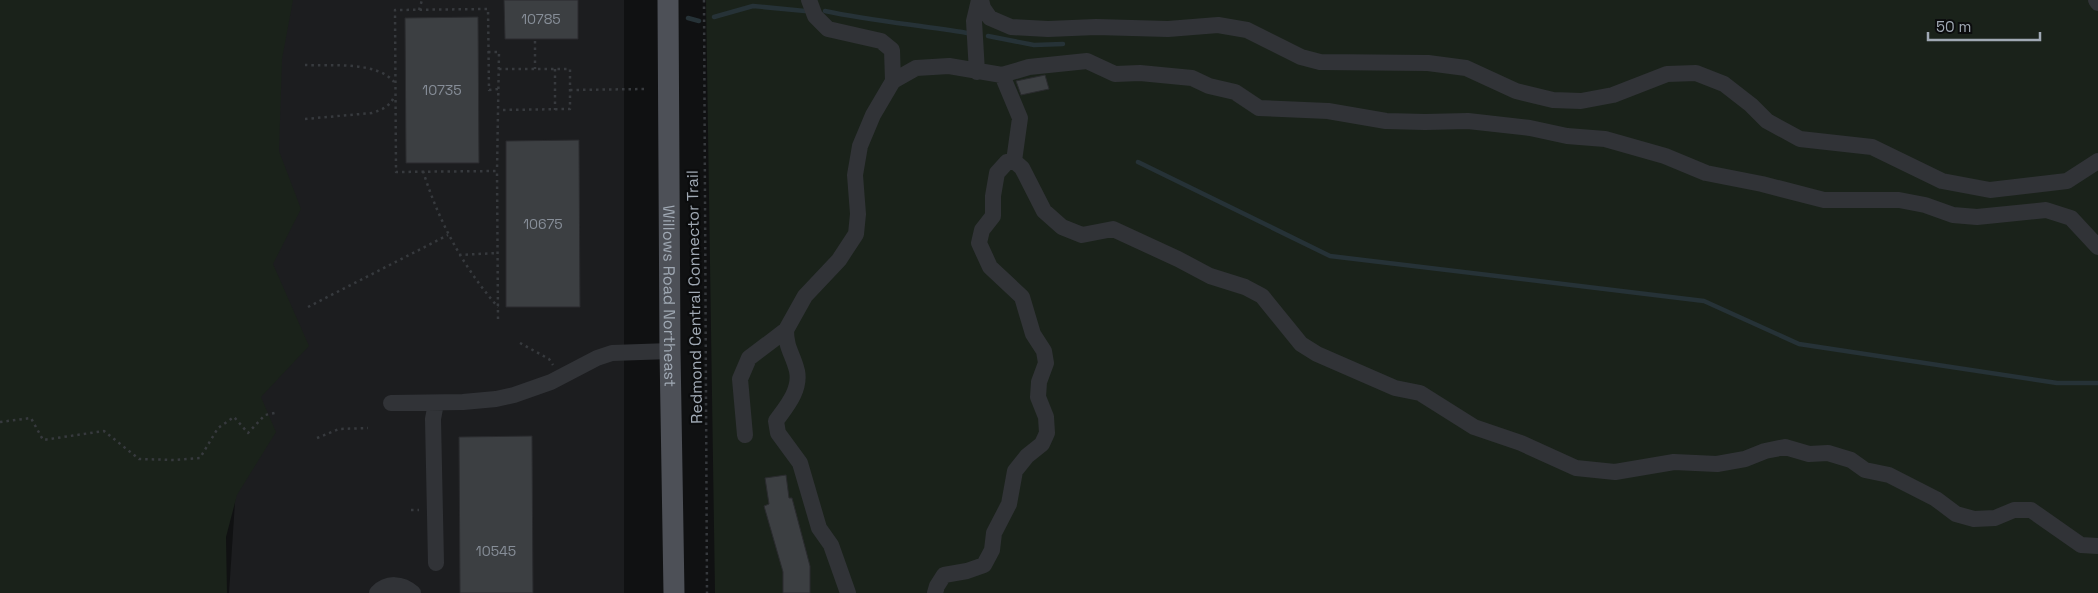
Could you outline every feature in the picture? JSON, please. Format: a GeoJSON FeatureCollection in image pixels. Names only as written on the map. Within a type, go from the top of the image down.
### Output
{"type":"FeatureCollection","features":[{"type":"Feature","properties":{"kind":"main road","name":"Willows Road Northeast"},"geometry":{"type":"LineString","coordinates":[[668,0],[670,351],[674,593]]}},
{"type":"Feature","properties":{"kind":"lane"},"geometry":{"type":"LineString","coordinates":[[809,0],[816,16],[828,29],[881,41],[892,50],[893,81]]}},
{"type":"Feature","properties":{"kind":"lane"},"geometry":{"type":"LineString","coordinates":[[977,72],[974,21],[980,0]]}},
{"type":"Feature","properties":{"kind":"lane"},"geometry":{"type":"LineString","coordinates":[[980,0],[990,18],[1011,27],[1048,29],[1096,27],[1168,29],[1218,25],[1246,30],[1301,57],[1320,62],[1428,62],[1466,68],[1516,90],[1553,100],[1581,101],[1613,95],[1667,74],[1696,73],[1724,84],[1751,105],[1767,121],[1800,139],[1872,147],[1942,181],[1990,190],[2067,181],[2098,161]]}},
{"type":"Feature","properties":{"kind":"lane"},"geometry":{"type":"LineString","coordinates":[[744,435],[740,379],[749,358],[786,330],[805,296],[839,260],[856,234],[858,214],[855,175],[860,146],[873,115],[893,81],[916,68],[949,66],[1002,75],[1029,67],[1087,60],[1115,74],[1140,73],[1192,78],[1209,86],[1235,92],[1259,108],[1328,111],[1386,121],[1468,121],[1530,128],[1566,136],[1605,139],[1665,156],[1706,174],[1762,184],[1824,200],[1899,200],[1925,205],[1953,215],[1978,217],[2046,210],[2071,218],[2098,247]]}},
{"type":"Feature","properties":{"kind":"lane"},"geometry":{"type":"LineString","coordinates":[[1002,75],[1020,118],[1014,161]]}},
{"type":"Feature","properties":{"kind":"lane"},"geometry":{"type":"LineString","coordinates":[[1014,161],[1022,168],[1044,211],[1062,227],[1082,235],[1113,230],[1178,259],[1210,276],[1245,287],[1262,296],[1301,344],[1316,354],[1395,388],[1420,394],[1474,427],[1522,442],[1576,468],[1615,472],[1674,462],[1717,464],[1745,459],[1765,451],[1785,447],[1809,454],[1828,453],[1851,460],[1864,470],[1889,474],[1936,499],[1956,514],[1974,518],[1995,518],[2014,510],[2031,510],[2081,545],[2098,546]]}},
{"type":"Feature","properties":{"kind":"lane"},"geometry":{"type":"LineString","coordinates":[[935,593],[936,586],[944,575],[984,564],[992,550],[994,533],[1009,504],[1015,471],[1027,456],[1042,444],[1047,432],[1046,418],[1038,397],[1039,382],[1046,363],[1044,351],[1033,334],[1022,297],[990,267],[979,243],[982,230],[993,216],[993,196],[997,172],[1008,162],[1014,161]]}},
{"type":"Feature","properties":{"kind":"lane"},"geometry":{"type":"LineString","coordinates":[[786,330],[786,343],[797,373],[794,394],[776,421],[778,433],[800,463],[819,528],[831,545],[848,593]]}},
{"type":"Feature","properties":{"kind":"lane"},"geometry":{"type":"LineString","coordinates":[[390,403],[480,401],[514,395],[551,382],[612,353],[670,351]]}},
{"type":"Feature","properties":{"kind":"lane"},"geometry":{"type":"LineString","coordinates":[[436,402],[433,419],[436,563]]}},
{"type":"Feature","properties":{"kind":"lane"},"geometry":{"type":"LineString","coordinates":[[377,593],[386,586],[394,584],[402,585],[413,593]]}},
{"type":"Feature","properties":{"kind":"path"},"geometry":{"type":"LineString","coordinates":[[419,10],[422,0]]}},
{"type":"Feature","properties":{"kind":"path","name":"Redmond Central Connector Trail"},"geometry":{"type":"LineString","coordinates":[[704,0],[707,593]]}},
{"type":"Feature","properties":{"kind":"path"},"geometry":{"type":"LineString","coordinates":[[498,171],[396,172],[395,10],[488,9],[489,90],[499,89]]}},
{"type":"Feature","properties":{"kind":"path"},"geometry":{"type":"LineString","coordinates":[[535,41],[535,69]]}},
{"type":"Feature","properties":{"kind":"path"},"geometry":{"type":"LineString","coordinates":[[488,52],[499,52],[498,319]]}},
{"type":"Feature","properties":{"kind":"path"},"geometry":{"type":"LineString","coordinates":[[305,65],[372,68],[385,74],[395,83]]}},
{"type":"Feature","properties":{"kind":"path"},"geometry":{"type":"LineString","coordinates":[[555,68],[555,110]]}},
{"type":"Feature","properties":{"kind":"path"},"geometry":{"type":"LineString","coordinates":[[499,69],[570,68],[570,110],[499,110]]}},
{"type":"Feature","properties":{"kind":"path"},"geometry":{"type":"LineString","coordinates":[[570,90],[646,89]]}},
{"type":"Feature","properties":{"kind":"path"},"geometry":{"type":"LineString","coordinates":[[305,119],[372,113],[383,109],[395,97]]}},
{"type":"Feature","properties":{"kind":"path"},"geometry":{"type":"LineString","coordinates":[[423,172],[448,235],[459,255],[484,291],[498,307]]}},
{"type":"Feature","properties":{"kind":"path"},"geometry":{"type":"LineString","coordinates":[[308,307],[448,235]]}},
{"type":"Feature","properties":{"kind":"path"},"geometry":{"type":"LineString","coordinates":[[459,255],[498,253]]}},
{"type":"Feature","properties":{"kind":"path"},"geometry":{"type":"LineString","coordinates":[[520,343],[549,359]]}},
{"type":"Feature","properties":{"kind":"path"},"geometry":{"type":"LineString","coordinates":[[0,422],[31,418],[43,440],[104,431],[139,460],[175,460],[200,458],[218,428],[234,417],[248,433],[265,414],[275,413]]}},
{"type":"Feature","properties":{"kind":"path"},"geometry":{"type":"LineString","coordinates":[[317,438],[339,429],[368,428]]}},
{"type":"Feature","properties":{"kind":"path"},"geometry":{"type":"LineString","coordinates":[[411,510],[424,510]]}},
{"type":"Feature","properties":{"kind":"shaded area"},"geometry":{"type":"Polygon","coordinates":[[[0,0],[293,0],[282,59],[279,151],[301,209],[273,264],[309,346],[261,397],[276,432],[237,495],[226,537],[227,593],[0,593],[0,0]]]}},
{"type":"Feature","properties":{"kind":"shaded area"},"geometry":{"type":"Polygon","coordinates":[[[268,0],[624,0],[624,593],[229,593],[268,0]]]}},
{"type":"Feature","properties":{"kind":"shaded area"},"geometry":{"type":"Polygon","coordinates":[[[706,0],[2098,0],[2098,593],[715,593],[706,0]]]}},
{"type":"Feature","properties":{"kind":"building"},"geometry":{"type":"Polygon","coordinates":[[[504,0],[578,0],[578,39],[505,39],[504,0]]]}},
{"type":"Feature","properties":{"kind":"building"},"geometry":{"type":"Polygon","coordinates":[[[478,17],[479,163],[406,163],[405,18],[478,17]]]}},
{"type":"Feature","properties":{"kind":"building"},"geometry":{"type":"Polygon","coordinates":[[[1045,75],[1049,89],[1021,95],[1016,81],[1045,75]]]}},
{"type":"Feature","properties":{"kind":"building"},"geometry":{"type":"Polygon","coordinates":[[[579,140],[580,307],[506,307],[506,141],[579,140]]]}},
{"type":"Feature","properties":{"kind":"building"},"geometry":{"type":"Polygon","coordinates":[[[532,436],[533,593],[460,593],[459,437],[532,436]]]}},
{"type":"Feature","properties":{"kind":"building"},"geometry":{"type":"Polygon","coordinates":[[[786,475],[789,498],[792,498],[810,566],[810,593],[783,593],[783,572],[764,506],[769,504],[765,478],[786,475]]]}},
{"type":"Feature","properties":{"kind":"waterway"},"geometry":{"type":"LineString","coordinates":[[714,17],[753,6],[805,11]]}},
{"type":"Feature","properties":{"kind":"waterway"},"geometry":{"type":"LineString","coordinates":[[825,11],[860,18],[967,33]]}},
{"type":"Feature","properties":{"kind":"waterway"},"geometry":{"type":"LineString","coordinates":[[688,18],[699,21]]}},
{"type":"Feature","properties":{"kind":"waterway"},"geometry":{"type":"LineString","coordinates":[[988,36],[1034,45],[1063,44]]}},
{"type":"Feature","properties":{"kind":"waterway"},"geometry":{"type":"LineString","coordinates":[[1138,162],[1330,256],[1704,301],[1799,344],[2057,383],[2098,383]]}}]}
